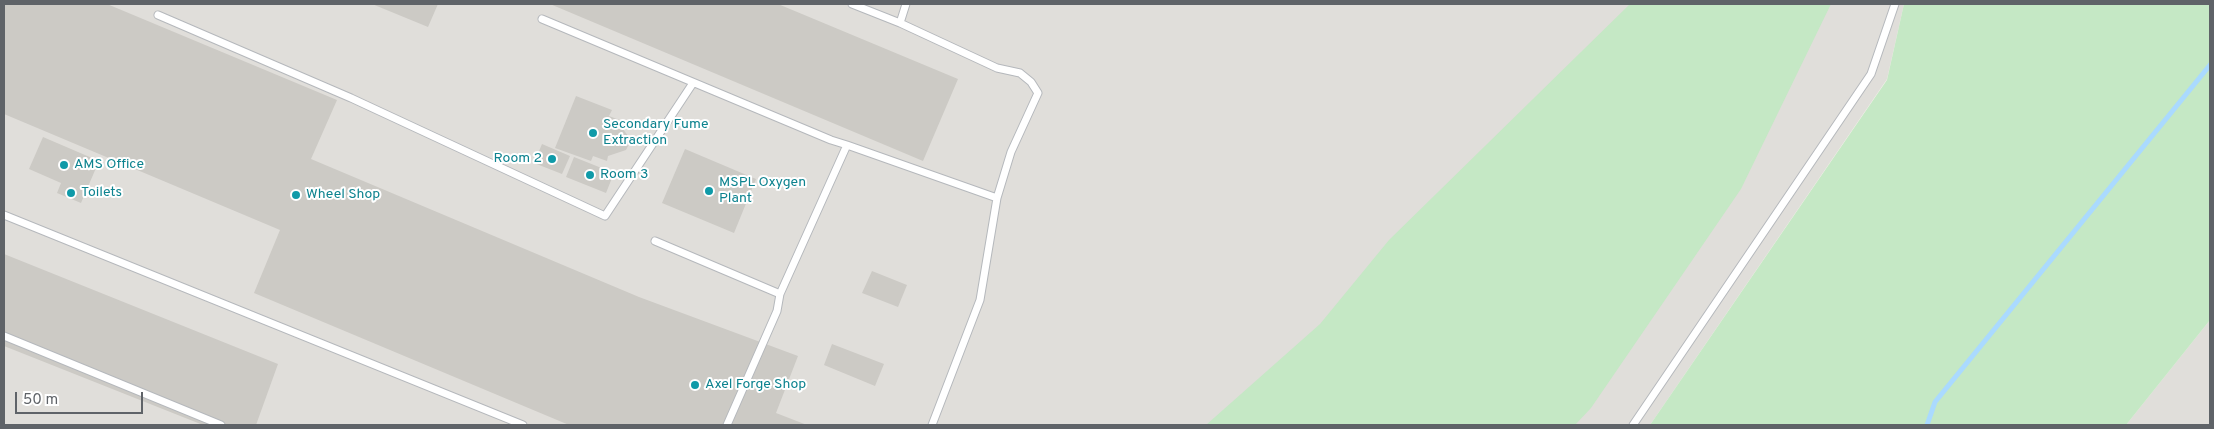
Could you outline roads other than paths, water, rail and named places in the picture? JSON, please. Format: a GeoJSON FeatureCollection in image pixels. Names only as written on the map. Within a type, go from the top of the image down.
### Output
{"type":"FeatureCollection","features":[{"type":"Feature","properties":{"kind":"lane"},"geometry":{"type":"LineString","coordinates":[[852,4],[900,23],[997,68],[1020,73],[1035,87],[1038,93],[1011,152],[997,198],[980,300],[932,425]]}},
{"type":"Feature","properties":{"kind":"lane"},"geometry":{"type":"LineString","coordinates":[[900,23],[906,4]]}},
{"type":"Feature","properties":{"kind":"lane"},"geometry":{"type":"LineString","coordinates":[[1633,425],[1871,74],[1895,4]]}},
{"type":"Feature","properties":{"kind":"lane"},"geometry":{"type":"LineString","coordinates":[[158,15],[350,98],[605,216],[694,83]]}},
{"type":"Feature","properties":{"kind":"lane"},"geometry":{"type":"LineString","coordinates":[[542,19],[831,140],[997,198]]}},
{"type":"Feature","properties":{"kind":"lane"},"geometry":{"type":"LineString","coordinates":[[727,425],[777,311],[780,294],[847,145]]}},
{"type":"Feature","properties":{"kind":"lane"},"geometry":{"type":"LineString","coordinates":[[4,215],[523,425]]}},
{"type":"Feature","properties":{"kind":"lane"},"geometry":{"type":"LineString","coordinates":[[655,241],[780,294]]}},
{"type":"Feature","properties":{"kind":"lane"},"geometry":{"type":"LineString","coordinates":[[4,336],[221,425]]}},
{"type":"Feature","properties":{"kind":"waterway"},"geometry":{"type":"LineString","coordinates":[[1927,425],[1935,402],[2210,65]]}},
{"type":"Feature","properties":{"kind":"place","name":"Secondary Fume Extraction"},"geometry":{"type":"Point","coordinates":[593,133]}},
{"type":"Feature","properties":{"kind":"place","name":"Room 2"},"geometry":{"type":"Point","coordinates":[552,159]}},
{"type":"Feature","properties":{"kind":"place","name":"AMS Office"},"geometry":{"type":"Point","coordinates":[64,165]}},
{"type":"Feature","properties":{"kind":"place","name":"Room 3"},"geometry":{"type":"Point","coordinates":[590,175]}},
{"type":"Feature","properties":{"kind":"place","name":"MSPL Oxygen Plant"},"geometry":{"type":"Point","coordinates":[709,191]}},
{"type":"Feature","properties":{"kind":"place","name":"Toilets"},"geometry":{"type":"Point","coordinates":[71,193]}},
{"type":"Feature","properties":{"kind":"place","name":"Wheel Shop"},"geometry":{"type":"Point","coordinates":[296,195]}},
{"type":"Feature","properties":{"kind":"place","name":"Axel Forge Shop"},"geometry":{"type":"Point","coordinates":[695,385]}}]}
